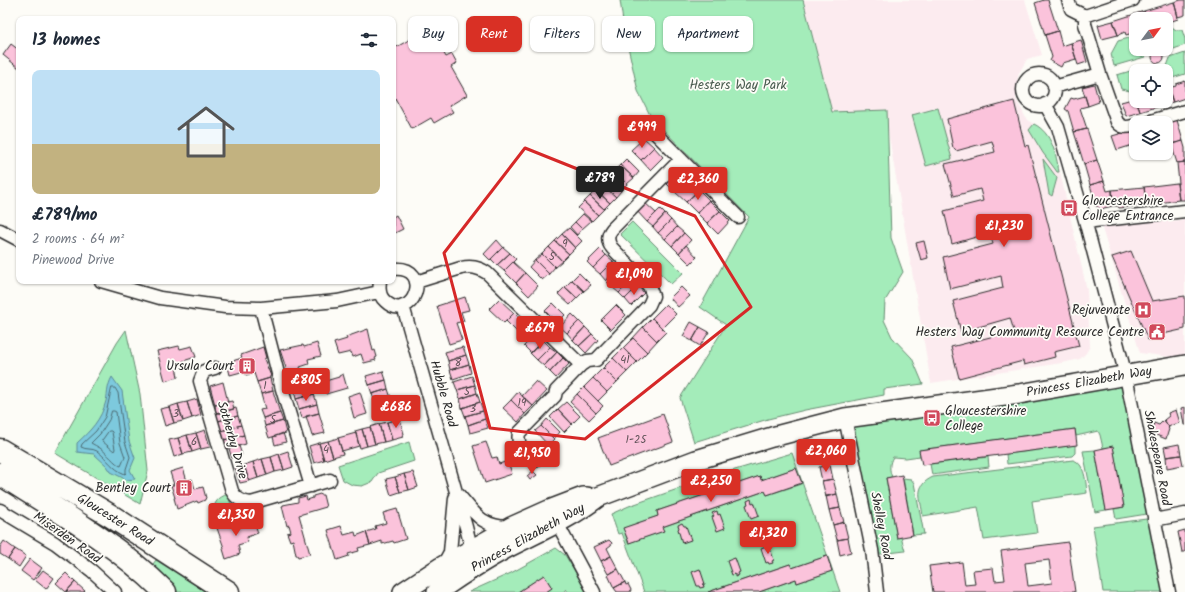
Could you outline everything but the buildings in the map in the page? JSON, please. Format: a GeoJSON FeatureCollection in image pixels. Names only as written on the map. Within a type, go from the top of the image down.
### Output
{"type":"FeatureCollection","features":[{"type":"Feature","properties":{"kind":"highway","name":"Gloucester Road"},"geometry":{"type":"LineString","coordinates":[[0,450],[116,520],[228,592]]}},
{"type":"Feature","properties":{"kind":"highway","name":"Gloucester Road"},"geometry":{"type":"LineString","coordinates":[[0,474],[111,546],[152,579],[165,592]]}},
{"type":"Feature","properties":{"kind":"main road","name":"Princess Elizabeth Way"},"geometry":{"type":"LineString","coordinates":[[438,592],[459,558],[507,548],[557,523],[587,506],[598,497],[696,460],[772,437],[845,418],[1019,394],[1185,365]]}},
{"type":"Feature","properties":{"kind":"main road","name":"Princess Elizabeth Way"},"geometry":{"type":"LineString","coordinates":[[403,592],[511,526],[583,497],[598,497]]}},
{"type":"Feature","properties":{"kind":"street"},"geometry":{"type":"LineString","coordinates":[[1068,0],[1071,9],[1085,16],[1133,0]]}},
{"type":"Feature","properties":{"kind":"street"},"geometry":{"type":"LineString","coordinates":[[1085,16],[1085,24],[1116,122],[1126,127],[1129,126]]}},
{"type":"Feature","properties":{"kind":"street"},"geometry":{"type":"LineString","coordinates":[[1054,87],[1100,74]]}},
{"type":"Feature","properties":{"kind":"street"},"geometry":{"type":"LineString","coordinates":[[1034,75],[1043,75],[1049,79],[1054,87],[1053,97],[1045,104],[1035,105],[1027,101],[1023,93],[1025,83],[1034,75]]}},
{"type":"Feature","properties":{"kind":"street","name":"Shakespeare Road"},"geometry":{"type":"LineString","coordinates":[[1045,104],[1058,127],[1086,224],[1126,376],[1169,592]]}},
{"type":"Feature","properties":{"kind":"street"},"geometry":{"type":"LineString","coordinates":[[1173,117],[1184,115]]}},
{"type":"Feature","properties":{"kind":"street"},"geometry":{"type":"LineString","coordinates":[[654,132],[738,217]]}},
{"type":"Feature","properties":{"kind":"street"},"geometry":{"type":"LineString","coordinates":[[534,461],[520,446],[518,438],[520,433],[555,396],[556,391],[581,366],[587,361],[596,360],[651,302],[653,296],[651,289],[612,248],[608,242],[608,235],[612,229],[681,159]]}},
{"type":"Feature","properties":{"kind":"street"},"geometry":{"type":"LineString","coordinates":[[1086,224],[1094,221],[1185,211]]}},
{"type":"Feature","properties":{"kind":"street"},"geometry":{"type":"LineString","coordinates":[[0,230],[16,238]]}},
{"type":"Feature","properties":{"kind":"street"},"geometry":{"type":"LineString","coordinates":[[416,282],[468,266],[487,272],[581,366]]}},
{"type":"Feature","properties":{"kind":"street"},"geometry":{"type":"LineString","coordinates":[[111,284],[160,298],[225,307],[261,308],[337,301],[380,286],[382,297],[391,305],[397,307],[403,306],[413,299],[417,288],[413,277],[404,270],[396,269]]}},
{"type":"Feature","properties":{"kind":"street","name":"Hubble Road"},"geometry":{"type":"LineString","coordinates":[[403,306],[455,491],[459,558]]}},
{"type":"Feature","properties":{"kind":"street"},"geometry":{"type":"LineString","coordinates":[[261,308],[282,389],[311,486]]}},
{"type":"Feature","properties":{"kind":"street","name":"Sotherby Drive"},"geometry":{"type":"LineString","coordinates":[[215,368],[204,371],[200,380],[234,495],[240,500],[251,503],[330,480]]}},
{"type":"Feature","properties":{"kind":"street","name":"Shelley Road"},"geometry":{"type":"LineString","coordinates":[[845,418],[872,550],[877,592]]}},
{"type":"Feature","properties":{"kind":"street","name":"Hubble Road"},"geometry":{"type":"LineString","coordinates":[[455,491],[478,517],[499,527],[511,526]]}},
{"type":"Feature","properties":{"kind":"street","name":"Hubble Road"},"geometry":{"type":"LineString","coordinates":[[455,491],[459,558]]}},
{"type":"Feature","properties":{"kind":"street","name":"Miserden Road"},"geometry":{"type":"LineString","coordinates":[[0,510],[55,543],[92,571],[115,592]]}},
{"type":"Feature","properties":{"kind":"street"},"geometry":{"type":"LineString","coordinates":[[1154,520],[1185,514]]}},
{"type":"Feature","properties":{"kind":"street"},"geometry":{"type":"LineString","coordinates":[[557,523],[594,592]]}},
{"type":"Feature","properties":{"kind":"highlighted area"},"geometry":{"type":"Polygon","coordinates":[[[525,148],[695,216],[751,307],[585,439],[490,428],[444,253],[525,148]]]}},
{"type":"Feature","properties":{"kind":"shaded area"},"geometry":{"type":"Polygon","coordinates":[[[803,0],[1025,0],[1042,55],[1027,59],[1019,73],[1016,87],[1016,99],[1027,120],[1038,126],[1054,146],[1087,290],[1090,346],[1080,359],[931,383],[885,113],[832,113],[803,0]]]}},
{"type":"Feature","properties":{"kind":"shaded area"},"geometry":{"type":"Polygon","coordinates":[[[1185,220],[1185,359],[1140,353],[1101,225],[1185,220]]]}},
{"type":"Feature","properties":{"kind":"green space","name":"Hesters Way Park"},"geometry":{"type":"Polygon","coordinates":[[[620,0],[803,0],[832,112],[887,110],[891,238],[903,272],[885,301],[884,320],[892,337],[912,358],[923,384],[884,389],[884,395],[805,410],[768,419],[694,442],[680,398],[726,325],[700,307],[749,217],[651,117],[638,91],[629,52],[655,52],[655,16],[622,16],[620,0]]]}},
{"type":"Feature","properties":{"kind":"green space"},"geometry":{"type":"Polygon","coordinates":[[[1173,28],[1176,30],[1182,30],[1185,45],[1173,49],[1173,28]]]}},
{"type":"Feature","properties":{"kind":"green space"},"geometry":{"type":"Polygon","coordinates":[[[1129,38],[1129,56],[1145,57],[1114,66],[1111,54],[1118,41],[1129,38]]]}},
{"type":"Feature","properties":{"kind":"green space"},"geometry":{"type":"Polygon","coordinates":[[[1185,53],[1185,74],[1173,78],[1173,64],[1168,64],[1170,58],[1185,53]]]}},
{"type":"Feature","properties":{"kind":"green space"},"geometry":{"type":"Polygon","coordinates":[[[1129,71],[1129,91],[1121,89],[1117,75],[1129,71]]]}},
{"type":"Feature","properties":{"kind":"green space"},"geometry":{"type":"Polygon","coordinates":[[[938,108],[952,159],[926,166],[912,115],[938,108]]]}},
{"type":"Feature","properties":{"kind":"green space"},"geometry":{"type":"Polygon","coordinates":[[[1034,124],[1049,138],[1055,151],[1059,172],[1057,172],[1043,153],[1029,130],[1034,124]]]}},
{"type":"Feature","properties":{"kind":"green space"},"geometry":{"type":"Polygon","coordinates":[[[1043,159],[1057,178],[1052,196],[1049,194],[1043,159]]]}},
{"type":"Feature","properties":{"kind":"green space"},"geometry":{"type":"Polygon","coordinates":[[[632,222],[683,273],[671,284],[620,234],[632,222]]]}},
{"type":"Feature","properties":{"kind":"green space"},"geometry":{"type":"Polygon","coordinates":[[[126,330],[140,394],[148,471],[140,504],[55,453],[117,343],[126,330]]]}},
{"type":"Feature","properties":{"kind":"green space"},"geometry":{"type":"Polygon","coordinates":[[[1126,376],[1153,513],[1116,519],[1114,509],[1124,507],[1113,447],[1103,448],[1098,431],[1076,436],[1075,429],[920,450],[920,456],[906,458],[893,457],[890,467],[892,477],[886,478],[897,538],[901,537],[905,551],[873,555],[845,418],[1126,376]]]}},
{"type":"Feature","properties":{"kind":"green space"},"geometry":{"type":"Polygon","coordinates":[[[409,442],[414,461],[378,473],[372,482],[362,486],[352,485],[343,480],[338,465],[409,442]]]}},
{"type":"Feature","properties":{"kind":"green space"},"geometry":{"type":"Polygon","coordinates":[[[1075,445],[1075,453],[1072,456],[1007,464],[1006,454],[1075,445]]]}},
{"type":"Feature","properties":{"kind":"green space"},"geometry":{"type":"Polygon","coordinates":[[[1095,450],[1106,510],[1095,512],[1083,451],[1095,450]]]}},
{"type":"Feature","properties":{"kind":"green space"},"geometry":{"type":"Polygon","coordinates":[[[792,453],[840,592],[759,592],[796,579],[797,583],[832,571],[827,556],[792,568],[790,564],[708,592],[644,592],[622,533],[618,534],[611,514],[629,506],[718,475],[792,453]],[[796,468],[761,480],[760,476],[657,511],[658,516],[624,528],[628,543],[663,531],[662,527],[765,491],[767,495],[801,484],[796,468]]]}},
{"type":"Feature","properties":{"kind":"green space"},"geometry":{"type":"Polygon","coordinates":[[[988,457],[989,467],[932,475],[930,464],[988,457]]]}},
{"type":"Feature","properties":{"kind":"green space"},"geometry":{"type":"Polygon","coordinates":[[[1073,460],[1080,465],[1082,469],[1087,493],[1032,501],[1037,533],[984,540],[978,507],[923,516],[920,499],[921,489],[923,484],[933,477],[1073,460]]]}},
{"type":"Feature","properties":{"kind":"green space"},"geometry":{"type":"Polygon","coordinates":[[[903,478],[911,479],[914,483],[924,534],[913,535],[903,478]]]}},
{"type":"Feature","properties":{"kind":"green space"},"geometry":{"type":"Polygon","coordinates":[[[228,494],[234,516],[221,515],[215,509],[217,501],[221,497],[228,494]]]}},
{"type":"Feature","properties":{"kind":"green space"},"geometry":{"type":"Polygon","coordinates":[[[1154,518],[1169,592],[1103,592],[1093,526],[1154,518]]]}},
{"type":"Feature","properties":{"kind":"green space"},"geometry":{"type":"Polygon","coordinates":[[[556,548],[565,555],[588,592],[568,592],[566,589],[563,592],[546,592],[552,588],[544,575],[518,592],[469,592],[511,573],[556,548]]]}},
{"type":"Feature","properties":{"kind":"green space"},"geometry":{"type":"Polygon","coordinates":[[[156,560],[206,592],[175,592],[150,568],[156,560]]]}},
{"type":"Feature","properties":{"kind":"water"},"geometry":{"type":"Polygon","coordinates":[[[112,377],[122,391],[129,441],[135,458],[130,470],[135,479],[127,480],[111,472],[107,466],[94,454],[77,452],[77,443],[91,429],[104,408],[108,386],[112,377]]]}},
{"type":"Feature","properties":{"kind":"place","name":"Gloucestershire College Entrance"},"geometry":{"type":"Point","coordinates":[1069,208]}},
{"type":"Feature","properties":{"kind":"place","name":"Rejuvenate"},"geometry":{"type":"Point","coordinates":[1143,310]}},
{"type":"Feature","properties":{"kind":"place","name":"Hesters Way Community Resource Centre"},"geometry":{"type":"Point","coordinates":[1157,332]}},
{"type":"Feature","properties":{"kind":"place","name":"Ursula Court"},"geometry":{"type":"Point","coordinates":[247,366]}},
{"type":"Feature","properties":{"kind":"place","name":"Gloucestershire College"},"geometry":{"type":"Point","coordinates":[932,418]}},
{"type":"Feature","properties":{"kind":"place","name":"Bentley Court"},"geometry":{"type":"Point","coordinates":[184,488]}}]}
